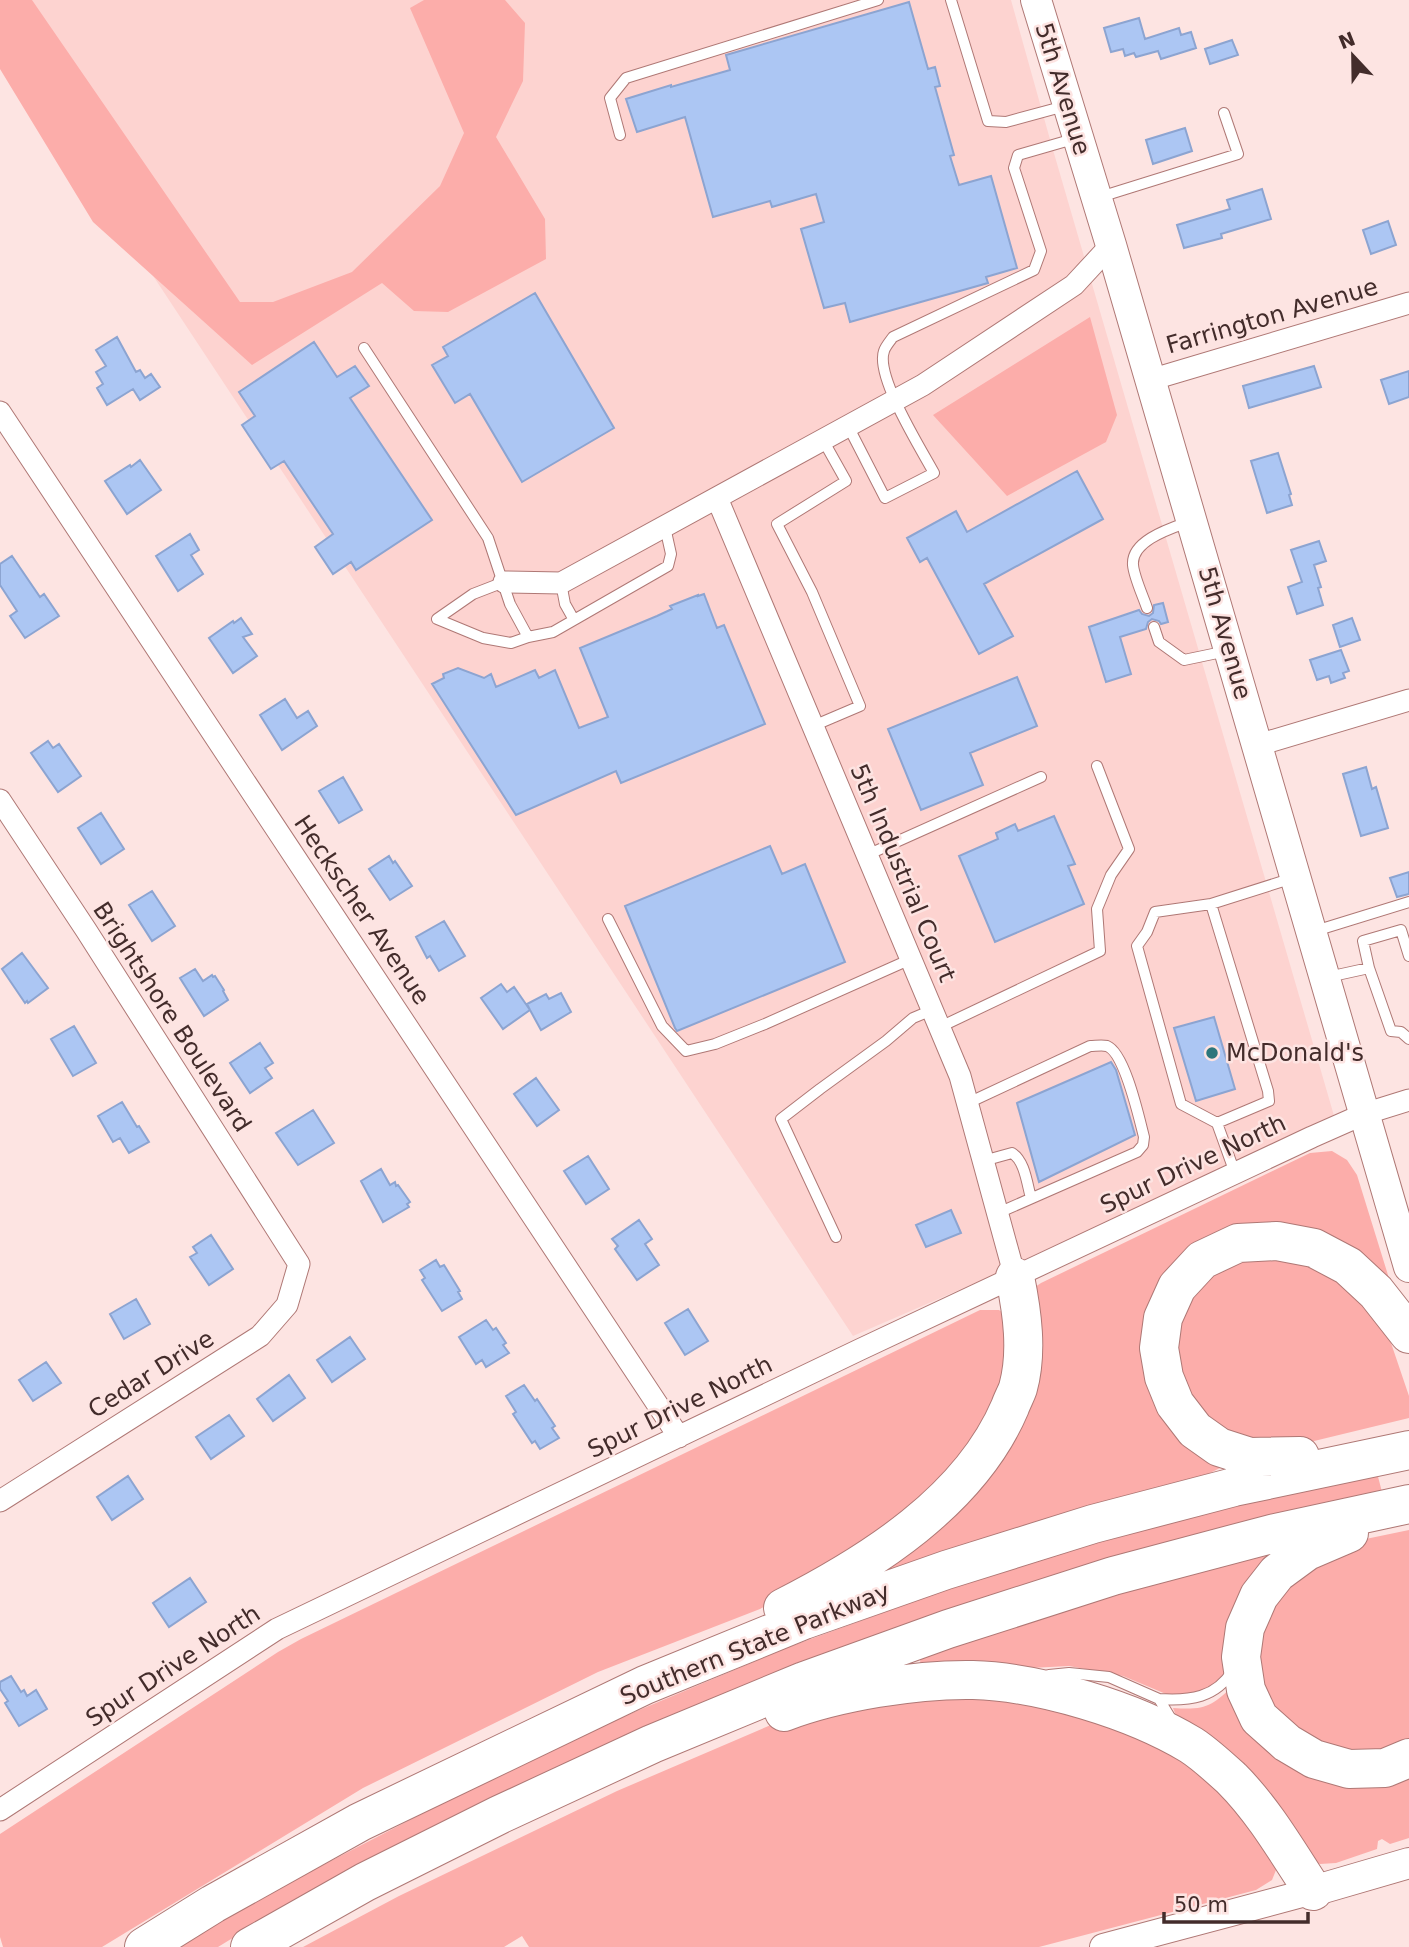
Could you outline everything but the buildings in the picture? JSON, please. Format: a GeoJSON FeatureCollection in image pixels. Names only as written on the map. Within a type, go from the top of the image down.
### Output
{"type":"FeatureCollection","features":[{"type":"Feature","properties":{"kind":"highway"},"geometry":{"type":"LineString","coordinates":[[1392,1453],[1250,1457],[1219,1447],[1195,1430],[1175,1404],[1164,1377],[1159,1348],[1163,1318],[1177,1287],[1202,1260],[1238,1243],[1277,1241],[1314,1248],[1348,1266],[1376,1292],[1409,1334]]}},
{"type":"Feature","properties":{"kind":"highway"},"geometry":{"type":"LineString","coordinates":[[503,1753],[812,1593],[875,1555],[932,1511],[970,1474],[1000,1430],[1018,1387],[1023,1350],[1021,1312],[1015,1277]]}},
{"type":"Feature","properties":{"kind":"highway","name":"Southern State Parkway"},"geometry":{"type":"LineString","coordinates":[[144,1947],[213,1904],[360,1822],[645,1685],[804,1620],[946,1570],[1118,1517],[1234,1487],[1392,1453]]}},
{"type":"Feature","properties":{"kind":"highway"},"geometry":{"type":"LineString","coordinates":[[1409,1506],[1307,1551],[1277,1573],[1259,1596],[1245,1628],[1241,1657],[1246,1690],[1259,1718],[1287,1743],[1314,1759],[1349,1769],[1385,1768],[1409,1758]]}},
{"type":"Feature","properties":{"kind":"highway"},"geometry":{"type":"LineString","coordinates":[[250,1947],[365,1882],[499,1815],[652,1744],[804,1681],[948,1629],[1113,1576],[1271,1534],[1409,1506]]}},
{"type":"Feature","properties":{"kind":"highway"},"geometry":{"type":"LineString","coordinates":[[499,1815],[790,1709],[851,1694],[909,1684],[973,1680],[1034,1687],[1094,1703],[1150,1725],[1192,1746],[1233,1780],[1264,1817],[1313,1891]]}},
{"type":"Feature","properties":{"kind":"main road","name":"5th Avenue"},"geometry":{"type":"LineString","coordinates":[[1043,2],[1068,106],[1258,745],[1409,1267]]}},
{"type":"Feature","properties":{"kind":"main road"},"geometry":{"type":"LineString","coordinates":[[1313,1891],[1409,1863]]}},
{"type":"Feature","properties":{"kind":"street"},"geometry":{"type":"LineString","coordinates":[[504,582],[561,583],[923,385],[1074,285],[1111,245]]}},
{"type":"Feature","properties":{"kind":"street","name":"Farrington Avenue"},"geometry":{"type":"LineString","coordinates":[[1150,380],[1409,303]]}},
{"type":"Feature","properties":{"kind":"street","name":"Heckscher Avenue"},"geometry":{"type":"LineString","coordinates":[[0,412],[679,1437]]}},
{"type":"Feature","properties":{"kind":"street","name":"5th Industrial Court"},"geometry":{"type":"LineString","coordinates":[[717,498],[960,1076],[1015,1277]]}},
{"type":"Feature","properties":{"kind":"street"},"geometry":{"type":"LineString","coordinates":[[1258,745],[1409,700]]}},
{"type":"Feature","properties":{"kind":"street","name":"Brightshore Boulevard"},"geometry":{"type":"LineString","coordinates":[[0,800],[299,1264]]}},
{"type":"Feature","properties":{"kind":"street","name":"Spur Drive North"},"geometry":{"type":"LineString","coordinates":[[0,1810],[277,1629],[1236,1173],[1364,1114],[1409,1100]]}},
{"type":"Feature","properties":{"kind":"street","name":"Cedar Drive"},"geometry":{"type":"LineString","coordinates":[[0,1502],[260,1336],[287,1305],[299,1264]]}},
{"type":"Feature","properties":{"kind":"street"},"geometry":{"type":"LineString","coordinates":[[1114,1946],[1313,1891]]}},
{"type":"Feature","properties":{"kind":"lane"},"geometry":{"type":"LineString","coordinates":[[620,135],[610,98],[626,78],[878,0]]}},
{"type":"Feature","properties":{"kind":"lane"},"geometry":{"type":"LineString","coordinates":[[951,0],[988,121],[1006,122],[1068,106]]}},
{"type":"Feature","properties":{"kind":"lane"},"geometry":{"type":"LineString","coordinates":[[1097,198],[1238,154],[1224,113]]}},
{"type":"Feature","properties":{"kind":"lane"},"geometry":{"type":"LineString","coordinates":[[848,426],[885,498],[934,473],[894,401],[882,366],[884,351],[893,337],[1034,270],[1041,251],[1014,168],[1018,155],[1078,138]]}},
{"type":"Feature","properties":{"kind":"lane"},"geometry":{"type":"LineString","coordinates":[[365,348],[488,538],[510,604],[528,637]]}},
{"type":"Feature","properties":{"kind":"lane"},"geometry":{"type":"LineString","coordinates":[[813,726],[860,706],[812,592],[777,524],[846,481],[823,440]]}},
{"type":"Feature","properties":{"kind":"lane"},"geometry":{"type":"LineString","coordinates":[[1147,608],[1133,566],[1134,554],[1158,534],[1192,521]]}},
{"type":"Feature","properties":{"kind":"lane"},"geometry":{"type":"LineString","coordinates":[[504,582],[473,594],[437,619],[483,638],[511,643],[553,632],[668,566],[671,554],[665,527]]}},
{"type":"Feature","properties":{"kind":"lane"},"geometry":{"type":"LineString","coordinates":[[561,583],[565,604],[574,620]]}},
{"type":"Feature","properties":{"kind":"lane"},"geometry":{"type":"LineString","coordinates":[[1154,627],[1159,642],[1184,660],[1230,650]]}},
{"type":"Feature","properties":{"kind":"lane"},"geometry":{"type":"LineString","coordinates":[[836,1237],[781,1119],[913,1018],[936,1018],[1100,951],[1097,909],[1111,876],[1129,849],[1097,766]]}},
{"type":"Feature","properties":{"kind":"lane"},"geometry":{"type":"LineString","coordinates":[[867,855],[1041,777]]}},
{"type":"Feature","properties":{"kind":"lane"},"geometry":{"type":"LineString","coordinates":[[1236,1173],[1217,1123],[1181,1104],[1137,946],[1147,932],[1155,912],[1211,904],[1296,877]]}},
{"type":"Feature","properties":{"kind":"lane"},"geometry":{"type":"LineString","coordinates":[[1312,932],[1409,902]]}},
{"type":"Feature","properties":{"kind":"lane"},"geometry":{"type":"LineString","coordinates":[[1211,904],[1269,1101],[1217,1123]]}},
{"type":"Feature","properties":{"kind":"lane"},"geometry":{"type":"LineString","coordinates":[[608,919],[662,1026],[686,1051],[715,1044],[765,1024],[911,959]]}},
{"type":"Feature","properties":{"kind":"lane"},"geometry":{"type":"LineString","coordinates":[[1409,956],[1401,930],[1363,942],[1391,1031],[1401,1032],[1409,1039]]}},
{"type":"Feature","properties":{"kind":"lane"},"geometry":{"type":"LineString","coordinates":[[1325,978],[1369,968]]}},
{"type":"Feature","properties":{"kind":"lane"},"geometry":{"type":"LineString","coordinates":[[968,1103],[1090,1046],[1105,1046],[1115,1051],[1122,1063],[1144,1137],[1138,1152],[998,1213]]}},
{"type":"Feature","properties":{"kind":"lane"},"geometry":{"type":"LineString","coordinates":[[984,1161],[1012,1153],[1016,1155],[1021,1161],[1031,1198]]}},
{"type":"Feature","properties":{"kind":"lane"},"geometry":{"type":"LineString","coordinates":[[973,1680],[1069,1673],[1109,1677],[1159,1699],[1177,1700],[1196,1698],[1219,1688],[1241,1657]]}},
{"type":"Feature","properties":{"kind":"lane"},"geometry":{"type":"LineString","coordinates":[[1159,1699],[1192,1746]]}},
{"type":"Feature","properties":{"kind":"shaded area"},"geometry":{"type":"Polygon","coordinates":[[[0,0],[1011,0],[1337,1126],[853,1336],[0,44],[0,0]]]}},
{"type":"Feature","properties":{"kind":"shaded area"},"geometry":{"type":"Polygon","coordinates":[[[0,0],[32,0],[240,302],[273,302],[352,272],[440,186],[464,133],[410,8],[424,0],[505,0],[525,23],[523,81],[496,137],[545,219],[546,259],[448,312],[414,311],[382,283],[252,365],[93,222],[0,69],[0,0]]]}},
{"type":"Feature","properties":{"kind":"shaded area"},"geometry":{"type":"Polygon","coordinates":[[[1090,317],[1117,415],[1106,442],[1007,496],[933,415],[1090,317]]]}},
{"type":"Feature","properties":{"kind":"shaded area"},"geometry":{"type":"Polygon","coordinates":[[[1332,1151],[1347,1160],[1357,1175],[1392,1288],[1258,1229],[1154,1315],[1222,1467],[1194,1481],[869,1580],[993,1459],[1029,1291],[1310,1153],[1332,1151]]]}},
{"type":"Feature","properties":{"kind":"shaded area"},"geometry":{"type":"Polygon","coordinates":[[[1259,1246],[1314,1258],[1368,1304],[1391,1343],[1409,1396],[1409,1418],[1277,1450],[1202,1426],[1169,1335],[1203,1270],[1259,1246]]]}},
{"type":"Feature","properties":{"kind":"shaded area"},"geometry":{"type":"Polygon","coordinates":[[[980,1310],[999,1310],[1013,1320],[1002,1406],[957,1470],[866,1548],[760,1609],[598,1672],[363,1788],[102,1947],[3,1947],[0,1937],[0,1834],[278,1652],[980,1310]]]}},
{"type":"Feature","properties":{"kind":"shaded area"},"geometry":{"type":"Polygon","coordinates":[[[1376,1469],[1382,1492],[1206,1535],[272,1914],[218,1947],[179,1947],[263,1896],[549,1748],[789,1647],[964,1583],[1200,1511],[1376,1469]]]}},
{"type":"Feature","properties":{"kind":"shaded area"},"geometry":{"type":"Polygon","coordinates":[[[1409,1530],[1409,1747],[1367,1760],[1311,1749],[1264,1709],[1249,1651],[1265,1597],[1332,1546],[1409,1530]]]}},
{"type":"Feature","properties":{"kind":"shaded area"},"geometry":{"type":"Polygon","coordinates":[[[1274,1550],[1230,1666],[1221,1682],[1205,1691],[1184,1696],[1166,1694],[1123,1676],[1069,1666],[921,1674],[920,1658],[1168,1578],[1274,1550]]]}},
{"type":"Feature","properties":{"kind":"shaded area"},"geometry":{"type":"Polygon","coordinates":[[[1235,1684],[1279,1753],[1409,1767],[1409,1838],[1390,1844],[1382,1839],[1378,1841],[1377,1849],[1336,1863],[1320,1864],[1305,1858],[1178,1721],[1173,1708],[1207,1705],[1220,1698],[1235,1684]]]}},
{"type":"Feature","properties":{"kind":"shaded area"},"geometry":{"type":"Polygon","coordinates":[[[884,1698],[1041,1700],[1125,1725],[1190,1762],[1224,1792],[1278,1865],[1272,1880],[1256,1890],[1039,1947],[529,1947],[522,1936],[504,1947],[303,1947],[399,1896],[617,1791],[778,1722],[884,1698]]]}},
{"type":"Feature","properties":{"kind":"place","name":"McDonald's"},"geometry":{"type":"Point","coordinates":[1212,1053]}}]}
